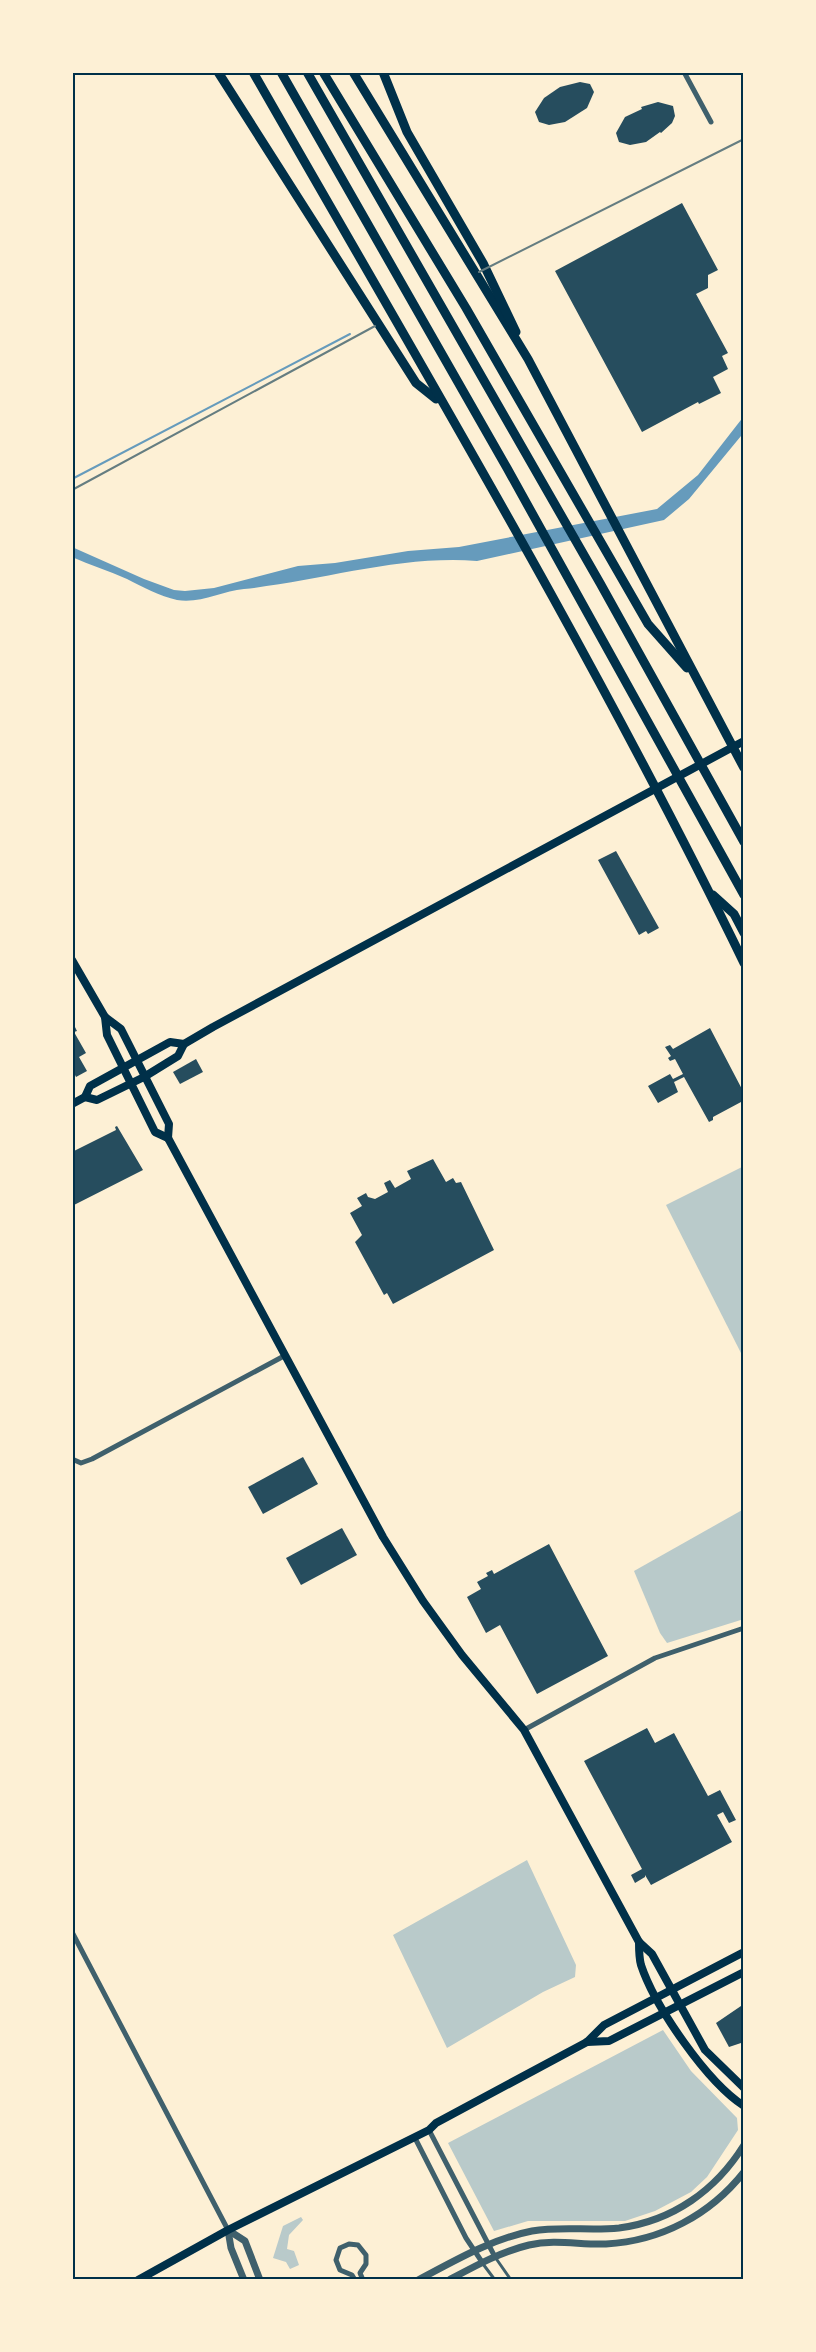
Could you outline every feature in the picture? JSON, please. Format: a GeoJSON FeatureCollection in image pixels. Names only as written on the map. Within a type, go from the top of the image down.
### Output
{"type":"FeatureCollection","features":[{"type":"Feature","properties":{"kind":"highway"},"geometry":{"type":"LineString","coordinates":[[218,72],[416,383],[443,405]]}},
{"type":"Feature","properties":{"kind":"highway"},"geometry":{"type":"LineString","coordinates":[[253,72],[443,405],[674,822],[744,963]]}},
{"type":"Feature","properties":{"kind":"highway"},"geometry":{"type":"LineString","coordinates":[[281,72],[412,300],[744,895]]}},
{"type":"Feature","properties":{"kind":"highway"},"geometry":{"type":"LineString","coordinates":[[307,72],[744,842]]}},
{"type":"Feature","properties":{"kind":"highway"},"geometry":{"type":"LineString","coordinates":[[323,72],[450,280],[648,624],[696,679]]}},
{"type":"Feature","properties":{"kind":"highway"},"geometry":{"type":"LineString","coordinates":[[353,72],[487,296],[528,359]]}},
{"type":"Feature","properties":{"kind":"highway"},"geometry":{"type":"LineString","coordinates":[[383,72],[407,132],[497,289],[528,359],[744,768]]}},
{"type":"Feature","properties":{"kind":"highway"},"geometry":{"type":"LineString","coordinates":[[709,891],[734,914],[744,933]]}},
{"type":"Feature","properties":{"kind":"main road"},"geometry":{"type":"LineString","coordinates":[[84,1097],[98,1100],[144,1077],[178,1056],[184,1044],[744,741]]}},
{"type":"Feature","properties":{"kind":"main road"},"geometry":{"type":"LineString","coordinates":[[72,960],[105,1017],[121,1029],[169,1124],[168,1138],[383,1537],[423,1601],[462,1655],[524,1730],[639,1942],[651,1954],[705,2050],[744,2088]]}},
{"type":"Feature","properties":{"kind":"main road"},"geometry":{"type":"LineString","coordinates":[[105,1017],[107,1035],[155,1132],[168,1138]]}},
{"type":"Feature","properties":{"kind":"main road"},"geometry":{"type":"LineString","coordinates":[[72,1104],[84,1097],[90,1086],[170,1042],[184,1044]]}},
{"type":"Feature","properties":{"kind":"main road"},"geometry":{"type":"LineString","coordinates":[[639,1942],[640,1964],[666,2012],[703,2068],[744,2106]]}},
{"type":"Feature","properties":{"kind":"main road"},"geometry":{"type":"LineString","coordinates":[[138,2280],[228,2230],[415,2138],[436,2123],[587,2042],[604,2025],[744,1952]]}},
{"type":"Feature","properties":{"kind":"main road"},"geometry":{"type":"LineString","coordinates":[[587,2042],[609,2041],[744,1972]]}},
{"type":"Feature","properties":{"kind":"street"},"geometry":{"type":"LineString","coordinates":[[684,72],[711,122]]}},
{"type":"Feature","properties":{"kind":"street"},"geometry":{"type":"LineString","coordinates":[[72,1459],[81,1463],[92,1459],[284,1356]]}},
{"type":"Feature","properties":{"kind":"street"},"geometry":{"type":"LineString","coordinates":[[524,1730],[655,1658],[744,1628]]}},
{"type":"Feature","properties":{"kind":"street"},"geometry":{"type":"LineString","coordinates":[[72,1932],[228,2230],[231,2248],[244,2280]]}},
{"type":"Feature","properties":{"kind":"street"},"geometry":{"type":"LineString","coordinates":[[429,2130],[495,2257]]}},
{"type":"Feature","properties":{"kind":"street"},"geometry":{"type":"LineString","coordinates":[[415,2138],[474,2251],[482,2262]]}},
{"type":"Feature","properties":{"kind":"street"},"geometry":{"type":"LineString","coordinates":[[418,2280],[474,2251],[530,2232],[568,2228],[618,2228],[643,2224],[671,2213],[689,2203],[721,2177],[744,2145]]}},
{"type":"Feature","properties":{"kind":"street"},"geometry":{"type":"LineString","coordinates":[[449,2280],[482,2262],[538,2244],[569,2242],[605,2244],[664,2232],[700,2213],[733,2186],[744,2172]]}},
{"type":"Feature","properties":{"kind":"street"},"geometry":{"type":"LineString","coordinates":[[228,2230],[245,2241],[260,2280]]}},
{"type":"Feature","properties":{"kind":"street"},"geometry":{"type":"LineString","coordinates":[[354,2280],[352,2275],[342,2272],[337,2264],[338,2252],[348,2244],[358,2245],[365,2251],[366,2264],[360,2273],[363,2280]]}},
{"type":"Feature","properties":{"kind":"lane"},"geometry":{"type":"LineString","coordinates":[[495,2257],[511,2280]]}},
{"type":"Feature","properties":{"kind":"lane"},"geometry":{"type":"LineString","coordinates":[[482,2262],[495,2280]]}},
{"type":"Feature","properties":{"kind":"shaded area"},"geometry":{"type":"Polygon","coordinates":[[[744,1166],[744,1359],[666,1205],[744,1166]]]}},
{"type":"Feature","properties":{"kind":"shaded area"},"geometry":{"type":"Polygon","coordinates":[[[744,1509],[744,1619],[667,1643],[660,1633],[634,1571],[744,1509]]]}},
{"type":"Feature","properties":{"kind":"shaded area"},"geometry":{"type":"Polygon","coordinates":[[[527,1860],[576,1965],[575,1977],[543,1992],[447,2048],[393,1935],[527,1860]]]}},
{"type":"Feature","properties":{"kind":"shaded area"},"geometry":{"type":"Polygon","coordinates":[[[663,2030],[691,2071],[737,2118],[738,2130],[707,2177],[691,2192],[655,2211],[625,2221],[528,2221],[494,2231],[448,2143],[663,2030]]]}},
{"type":"Feature","properties":{"kind":"shaded area"},"geometry":{"type":"Polygon","coordinates":[[[301,2217],[303,2220],[289,2235],[287,2249],[294,2251],[299,2265],[290,2269],[286,2262],[273,2258],[283,2226],[301,2217]]]}},
{"type":"Feature","properties":{"kind":"water"},"geometry":{"type":"Polygon","coordinates":[[[744,416],[744,430],[741,436],[689,499],[664,520],[477,561],[448,560],[389,565],[236,590],[186,601],[158,594],[72,557],[72,547],[144,579],[174,590],[185,591],[214,588],[298,566],[335,563],[408,551],[459,547],[657,509],[698,475],[744,416]]]}},
{"type":"Feature","properties":{"kind":"building"},"geometry":{"type":"Polygon","coordinates":[[[580,82],[590,84],[594,92],[587,108],[565,122],[549,125],[539,122],[535,112],[544,98],[560,87],[580,82]]]}},
{"type":"Feature","properties":{"kind":"building"},"geometry":{"type":"Polygon","coordinates":[[[658,102],[673,106],[675,116],[672,123],[646,142],[630,145],[619,142],[616,133],[625,117],[642,109],[641,107],[658,102]]]}},
{"type":"Feature","properties":{"kind":"building"},"geometry":{"type":"Polygon","coordinates":[[[682,203],[718,270],[708,275],[708,288],[696,294],[728,353],[722,356],[728,369],[713,377],[721,393],[699,404],[698,402],[642,432],[555,271],[682,203]]]}},
{"type":"Feature","properties":{"kind":"building"},"geometry":{"type":"Polygon","coordinates":[[[616,851],[659,928],[648,934],[646,931],[639,935],[598,860],[616,851]]]}},
{"type":"Feature","properties":{"kind":"building"},"geometry":{"type":"Polygon","coordinates":[[[72,1021],[77,1031],[74,1032],[86,1053],[79,1057],[87,1071],[76,1077],[72,1069],[72,1021]]]}},
{"type":"Feature","properties":{"kind":"building"},"geometry":{"type":"Polygon","coordinates":[[[710,1028],[744,1093],[744,1107],[741,1102],[713,1117],[713,1120],[709,1122],[684,1077],[674,1082],[678,1092],[658,1103],[648,1086],[670,1074],[673,1079],[683,1074],[675,1059],[670,1061],[668,1058],[671,1056],[665,1047],[670,1045],[673,1049],[710,1028]]]}},
{"type":"Feature","properties":{"kind":"building"},"geometry":{"type":"Polygon","coordinates":[[[196,1059],[203,1072],[180,1084],[173,1072],[196,1059]]]}},
{"type":"Feature","properties":{"kind":"building"},"geometry":{"type":"Polygon","coordinates":[[[117,1126],[143,1170],[72,1206],[72,1152],[116,1130],[117,1126]]]}},
{"type":"Feature","properties":{"kind":"building"},"geometry":{"type":"Polygon","coordinates":[[[433,1159],[446,1182],[453,1178],[456,1183],[461,1182],[494,1250],[393,1304],[387,1293],[384,1295],[355,1242],[362,1235],[350,1213],[362,1206],[357,1198],[366,1193],[368,1197],[375,1199],[388,1192],[384,1183],[390,1180],[395,1188],[411,1179],[407,1171],[433,1159]]]}},
{"type":"Feature","properties":{"kind":"building"},"geometry":{"type":"Polygon","coordinates":[[[303,1457],[318,1484],[263,1514],[248,1487],[303,1457]]]}},
{"type":"Feature","properties":{"kind":"building"},"geometry":{"type":"Polygon","coordinates":[[[342,1528],[357,1555],[301,1585],[286,1558],[342,1528]]]}},
{"type":"Feature","properties":{"kind":"building"},"geometry":{"type":"Polygon","coordinates":[[[549,1544],[608,1656],[537,1694],[500,1625],[486,1633],[467,1597],[481,1589],[477,1582],[488,1576],[486,1573],[492,1570],[494,1574],[549,1544]]]}},
{"type":"Feature","properties":{"kind":"building"},"geometry":{"type":"Polygon","coordinates":[[[647,1728],[655,1743],[674,1733],[708,1796],[720,1790],[736,1820],[729,1823],[723,1812],[717,1815],[732,1842],[651,1885],[645,1875],[635,1883],[631,1875],[642,1869],[584,1761],[647,1728]]]}},
{"type":"Feature","properties":{"kind":"building"},"geometry":{"type":"Polygon","coordinates":[[[741,2006],[744,2008],[744,2042],[729,2047],[716,2023],[741,2006]]]}},
{"type":"Feature","properties":{"kind":"waterway"},"geometry":{"type":"LineString","coordinates":[[72,479],[350,334]]}},
{"type":"Feature","properties":{"kind":"railway"},"geometry":{"type":"LineString","coordinates":[[479,272],[744,139]]}},
{"type":"Feature","properties":{"kind":"railway"},"geometry":{"type":"LineString","coordinates":[[72,490],[375,326]]}}]}
